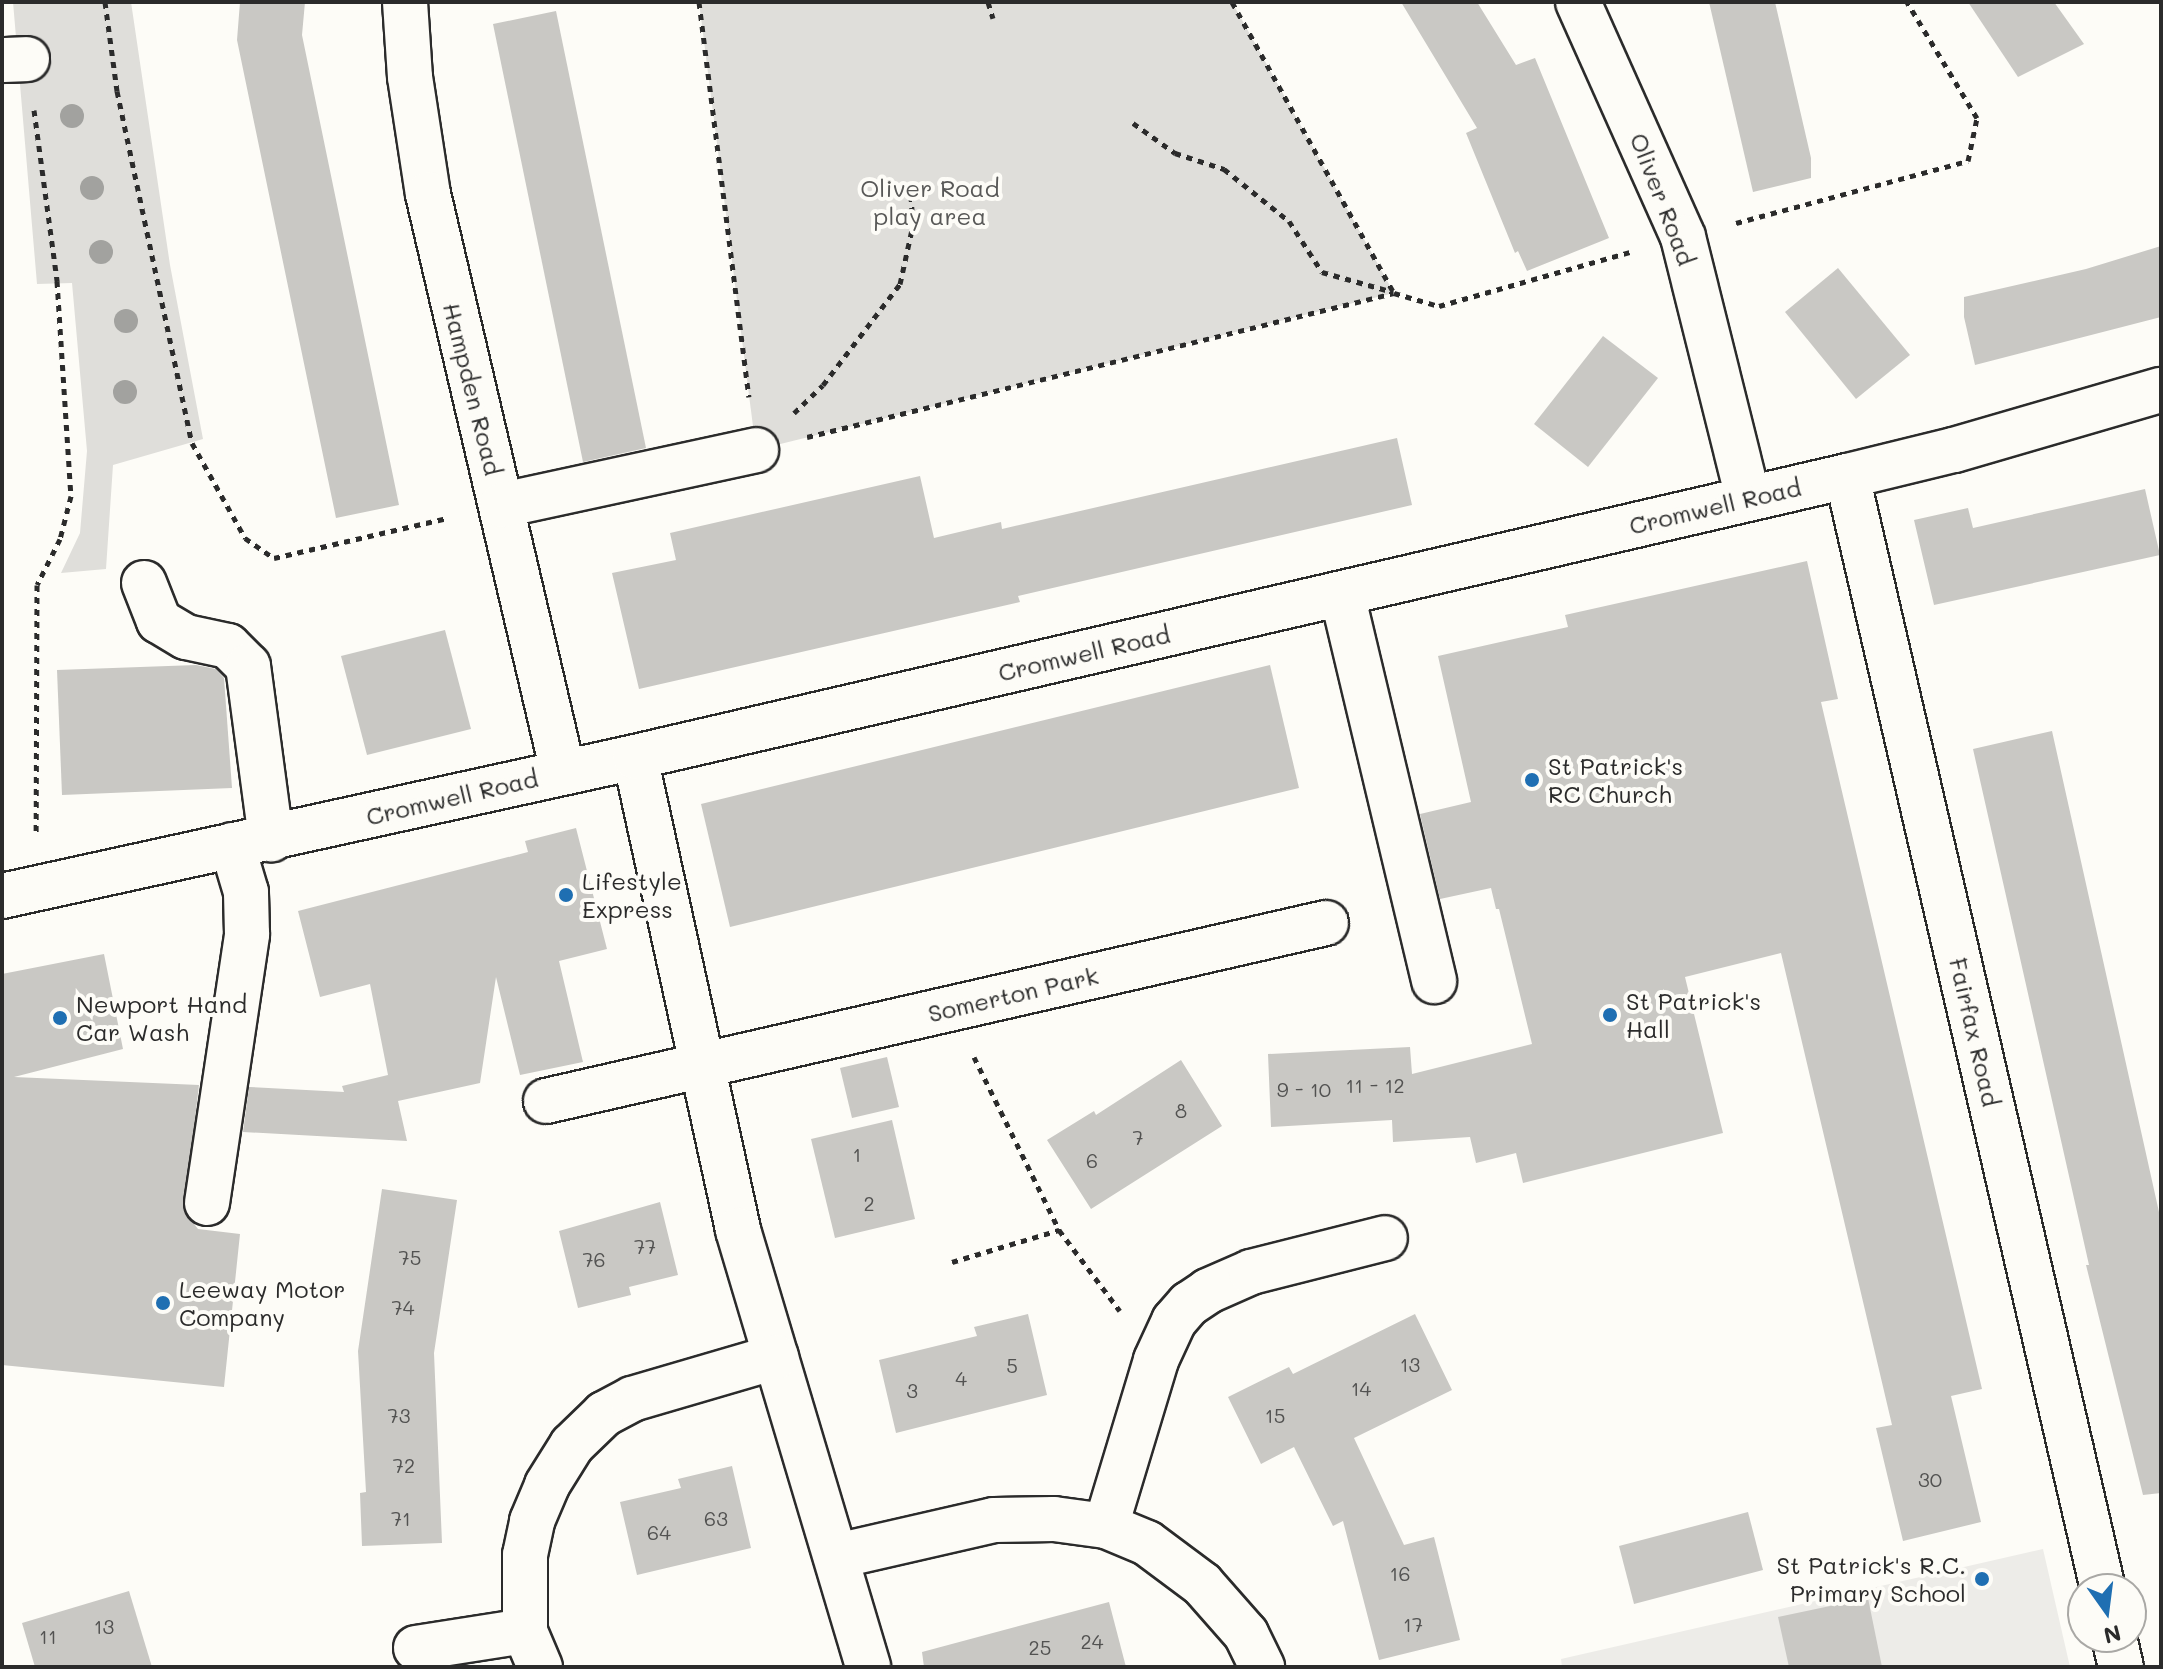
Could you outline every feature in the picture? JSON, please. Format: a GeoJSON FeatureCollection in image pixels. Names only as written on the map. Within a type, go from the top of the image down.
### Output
{"type":"FeatureCollection","features":[{"type":"Feature","properties":{"kind":"street","name":"Hampden Road"},"geometry":{"type":"LineString","coordinates":[[405,2],[410,77],[428,194],[563,772]]}},
{"type":"Feature","properties":{"kind":"street","name":"Oliver Road"},"geometry":{"type":"LineString","coordinates":[[1578,2],[1683,237],[1748,498]]}},
{"type":"Feature","properties":{"kind":"street","name":"Cromwell Road"},"geometry":{"type":"LineString","coordinates":[[2,896],[635,757],[1847,476],[1954,450],[2161,390]]}},
{"type":"Feature","properties":{"kind":"street"},"geometry":{"type":"LineString","coordinates":[[502,505],[756,450]]}},
{"type":"Feature","properties":{"kind":"street","name":"Fairfax Road"},"geometry":{"type":"LineString","coordinates":[[1847,476],[2099,1573]]}},
{"type":"Feature","properties":{"kind":"street"},"geometry":{"type":"LineString","coordinates":[[144,583],[159,621],[186,637],[228,646],[248,666],[251,842],[246,892],[247,934],[207,1203]]}},
{"type":"Feature","properties":{"kind":"street"},"geometry":{"type":"LineString","coordinates":[[1342,594],[1434,981]]}},
{"type":"Feature","properties":{"kind":"street"},"geometry":{"type":"LineString","coordinates":[[635,757],[738,1230],[868,1667]]}},
{"type":"Feature","properties":{"kind":"street","name":"Somerton Park"},"geometry":{"type":"LineString","coordinates":[[546,1101],[1326,923]]}},
{"type":"Feature","properties":{"kind":"street"},"geometry":{"type":"LineString","coordinates":[[1106,1526],[1156,1360],[1174,1321],[1189,1304],[1208,1291],[1251,1272],[1385,1238]]}},
{"type":"Feature","properties":{"kind":"street"},"geometry":{"type":"LineString","coordinates":[[416,1648],[533,1649],[523,1574],[532,1521],[547,1485],[581,1434],[604,1414],[632,1399],[776,1357]]}},
{"type":"Feature","properties":{"kind":"street"},"geometry":{"type":"LineString","coordinates":[[837,1556],[994,1520],[1054,1519],[1106,1526],[1147,1543],[1202,1584],[1246,1634],[1262,1667]]}},
{"type":"Feature","properties":{"kind":"path"},"geometry":{"type":"LineString","coordinates":[[105,2],[117,91],[192,443],[245,538],[274,558],[502,505]]}},
{"type":"Feature","properties":{"kind":"path"},"geometry":{"type":"LineString","coordinates":[[699,2],[756,450]]}},
{"type":"Feature","properties":{"kind":"path"},"geometry":{"type":"LineString","coordinates":[[988,2],[993,18]]}},
{"type":"Feature","properties":{"kind":"path"},"geometry":{"type":"LineString","coordinates":[[1232,2],[1394,293]]}},
{"type":"Feature","properties":{"kind":"path"},"geometry":{"type":"LineString","coordinates":[[1133,123],[1175,153],[1224,169],[1289,221],[1322,272],[1439,306],[1968,161],[1977,118],[1907,2]]}},
{"type":"Feature","properties":{"kind":"path"},"geometry":{"type":"LineString","coordinates":[[14,59],[57,281],[71,496],[60,539],[37,585],[34,822],[44,887]]}},
{"type":"Feature","properties":{"kind":"path"},"geometry":{"type":"LineString","coordinates":[[756,450],[823,385],[900,284],[913,225],[910,182]]}},
{"type":"Feature","properties":{"kind":"path"},"geometry":{"type":"LineString","coordinates":[[756,450],[1394,293]]}},
{"type":"Feature","properties":{"kind":"path"},"geometry":{"type":"LineString","coordinates":[[969,1048],[1059,1230],[1156,1360]]}},
{"type":"Feature","properties":{"kind":"path"},"geometry":{"type":"LineString","coordinates":[[952,1262],[1059,1230]]}},
{"type":"Feature","properties":{"kind":"shaded area","name":"St Patrick's R.C. Primary School"},"geometry":{"type":"Polygon","coordinates":[[[2043,1549],[2070,1667],[1562,1667],[1561,1659],[2043,1549]]]}},
{"type":"Feature","properties":{"kind":"green space"},"geometry":{"type":"Polygon","coordinates":[[[13,2],[131,2],[170,265],[203,439],[113,465],[106,569],[61,573],[80,533],[87,451],[72,283],[37,284],[13,2]]]}},
{"type":"Feature","properties":{"kind":"green space","name":"Oliver Road play area"},"geometry":{"type":"Polygon","coordinates":[[[699,2],[1232,2],[1394,293],[756,450],[699,2]]]}},
{"type":"Feature","properties":{"kind":"building"},"geometry":{"type":"Polygon","coordinates":[[[240,2],[305,2],[302,35],[399,505],[336,518],[237,40],[240,2]]]}},
{"type":"Feature","properties":{"kind":"building"},"geometry":{"type":"Polygon","coordinates":[[[1401,2],[1477,2],[1516,65],[1535,58],[1609,238],[1527,271],[1518,251],[1515,253],[1466,133],[1477,128],[1401,2]]]}},
{"type":"Feature","properties":{"kind":"building"},"geometry":{"type":"Polygon","coordinates":[[[1709,2],[1775,2],[1811,158],[1811,178],[1753,192],[1709,2]]]}},
{"type":"Feature","properties":{"kind":"building"},"geometry":{"type":"Polygon","coordinates":[[[1968,2],[2054,2],[2084,44],[2018,77],[1968,2]]]}},
{"type":"Feature","properties":{"kind":"building"},"geometry":{"type":"Polygon","coordinates":[[[556,11],[646,448],[583,462],[493,24],[556,11]]]}},
{"type":"Feature","properties":{"kind":"building"},"geometry":{"type":"Polygon","coordinates":[[[2161,246],[2161,317],[1975,365],[1964,317],[1964,297],[2086,269],[2161,246]]]}},
{"type":"Feature","properties":{"kind":"building"},"geometry":{"type":"Polygon","coordinates":[[[1838,268],[1910,355],[1856,399],[1785,312],[1838,268]]]}},
{"type":"Feature","properties":{"kind":"building"},"geometry":{"type":"Polygon","coordinates":[[[1603,336],[1658,378],[1588,467],[1534,424],[1603,336]]]}},
{"type":"Feature","properties":{"kind":"building"},"geometry":{"type":"Polygon","coordinates":[[[1397,438],[1412,505],[1018,596],[1020,602],[639,689],[612,573],[676,560],[670,533],[920,476],[934,538],[1001,522],[1002,529],[1397,438]]]}},
{"type":"Feature","properties":{"kind":"building"},"geometry":{"type":"Polygon","coordinates":[[[2145,489],[2160,555],[1934,605],[1914,520],[1968,508],[1973,528],[2145,489]]]}},
{"type":"Feature","properties":{"kind":"building"},"geometry":{"type":"Polygon","coordinates":[[[1807,561],[1838,699],[1821,702],[1982,1389],[1951,1396],[1981,1522],[1903,1541],[1876,1428],[1892,1425],[1781,953],[1685,977],[1723,1133],[1523,1183],[1516,1153],[1476,1163],[1470,1137],[1393,1142],[1392,1120],[1271,1127],[1268,1054],[1410,1047],[1412,1074],[1532,1044],[1491,888],[1440,899],[1420,814],[1471,802],[1438,656],[1568,627],[1565,615],[1807,561]]]}},
{"type":"Feature","properties":{"kind":"building"},"geometry":{"type":"Polygon","coordinates":[[[445,630],[471,729],[367,755],[341,656],[445,630]]]}},
{"type":"Feature","properties":{"kind":"building"},"geometry":{"type":"Polygon","coordinates":[[[196,665],[216,669],[224,678],[232,788],[62,795],[57,670],[196,665]]]}},
{"type":"Feature","properties":{"kind":"building"},"geometry":{"type":"Polygon","coordinates":[[[1270,665],[1299,788],[730,927],[701,804],[1270,665]]]}},
{"type":"Feature","properties":{"kind":"building"},"geometry":{"type":"Polygon","coordinates":[[[2052,731],[2161,1221],[2161,1493],[2143,1495],[2086,1265],[2089,1265],[1973,749],[2052,731]]]}},
{"type":"Feature","properties":{"kind":"building"},"geometry":{"type":"Polygon","coordinates":[[[576,828],[607,949],[559,961],[583,1062],[520,1075],[496,977],[480,1083],[398,1101],[407,1141],[243,1132],[249,1087],[344,1092],[342,1086],[388,1075],[370,984],[320,997],[298,911],[528,852],[525,841],[576,828]]]}},
{"type":"Feature","properties":{"kind":"building"},"geometry":{"type":"Polygon","coordinates":[[[104,954],[123,1049],[14,1077],[199,1085],[184,1211],[198,1229],[240,1234],[224,1387],[2,1365],[2,974],[104,954]]]}},
{"type":"Feature","properties":{"kind":"building"},"geometry":{"type":"Polygon","coordinates":[[[887,1057],[899,1107],[852,1118],[840,1068],[887,1057]]]}},
{"type":"Feature","properties":{"kind":"building"},"geometry":{"type":"Polygon","coordinates":[[[1181,1060],[1222,1126],[1091,1209],[1047,1140],[1094,1111],[1096,1115],[1181,1060]]]}},
{"type":"Feature","properties":{"kind":"building"},"geometry":{"type":"Polygon","coordinates":[[[892,1120],[915,1219],[835,1238],[811,1139],[892,1120]]]}},
{"type":"Feature","properties":{"kind":"building"},"geometry":{"type":"Polygon","coordinates":[[[382,1189],[457,1200],[434,1353],[442,1543],[362,1546],[360,1493],[366,1492],[358,1351],[382,1189]]]}},
{"type":"Feature","properties":{"kind":"building"},"geometry":{"type":"Polygon","coordinates":[[[660,1202],[678,1275],[629,1287],[631,1295],[578,1308],[559,1231],[660,1202]]]}},
{"type":"Feature","properties":{"kind":"building"},"geometry":{"type":"Polygon","coordinates":[[[1028,1314],[1047,1395],[896,1433],[879,1360],[977,1336],[974,1327],[1028,1314]]]}},
{"type":"Feature","properties":{"kind":"building"},"geometry":{"type":"Polygon","coordinates":[[[1415,1314],[1452,1390],[1354,1438],[1404,1545],[1434,1537],[1460,1640],[1379,1660],[1343,1521],[1333,1526],[1294,1447],[1261,1464],[1228,1397],[1289,1367],[1293,1374],[1415,1314]]]}},
{"type":"Feature","properties":{"kind":"building"},"geometry":{"type":"Polygon","coordinates":[[[732,1466],[751,1548],[637,1575],[620,1502],[681,1488],[678,1479],[732,1466]]]}},
{"type":"Feature","properties":{"kind":"building"},"geometry":{"type":"Polygon","coordinates":[[[1748,1512],[1763,1570],[1634,1604],[1619,1546],[1748,1512]]]}},
{"type":"Feature","properties":{"kind":"building"},"geometry":{"type":"Polygon","coordinates":[[[129,1591],[152,1667],[35,1667],[22,1623],[129,1591]]]}},
{"type":"Feature","properties":{"kind":"building"},"geometry":{"type":"Polygon","coordinates":[[[1868,1598],[1882,1667],[1789,1667],[1778,1617],[1868,1598]]]}},
{"type":"Feature","properties":{"kind":"building"},"geometry":{"type":"Polygon","coordinates":[[[1109,1602],[1126,1667],[924,1667],[922,1652],[1109,1602]]]}},
{"type":"Feature","properties":{"kind":"place","name":"St Patrick's RC Church"},"geometry":{"type":"Point","coordinates":[1532,780]}},
{"type":"Feature","properties":{"kind":"place","name":"Lifestyle Express"},"geometry":{"type":"Point","coordinates":[566,895]}},
{"type":"Feature","properties":{"kind":"place","name":"St Patrick's Hall"},"geometry":{"type":"Point","coordinates":[1610,1015]}},
{"type":"Feature","properties":{"kind":"place","name":"Newport Hand Car Wash"},"geometry":{"type":"Point","coordinates":[60,1018]}},
{"type":"Feature","properties":{"kind":"place","name":"Leeway Motor Company"},"geometry":{"type":"Point","coordinates":[163,1303]}},
{"type":"Feature","properties":{"kind":"place","name":"St Patrick's R.C. Primary School"},"geometry":{"type":"Point","coordinates":[1982,1579]}}]}
